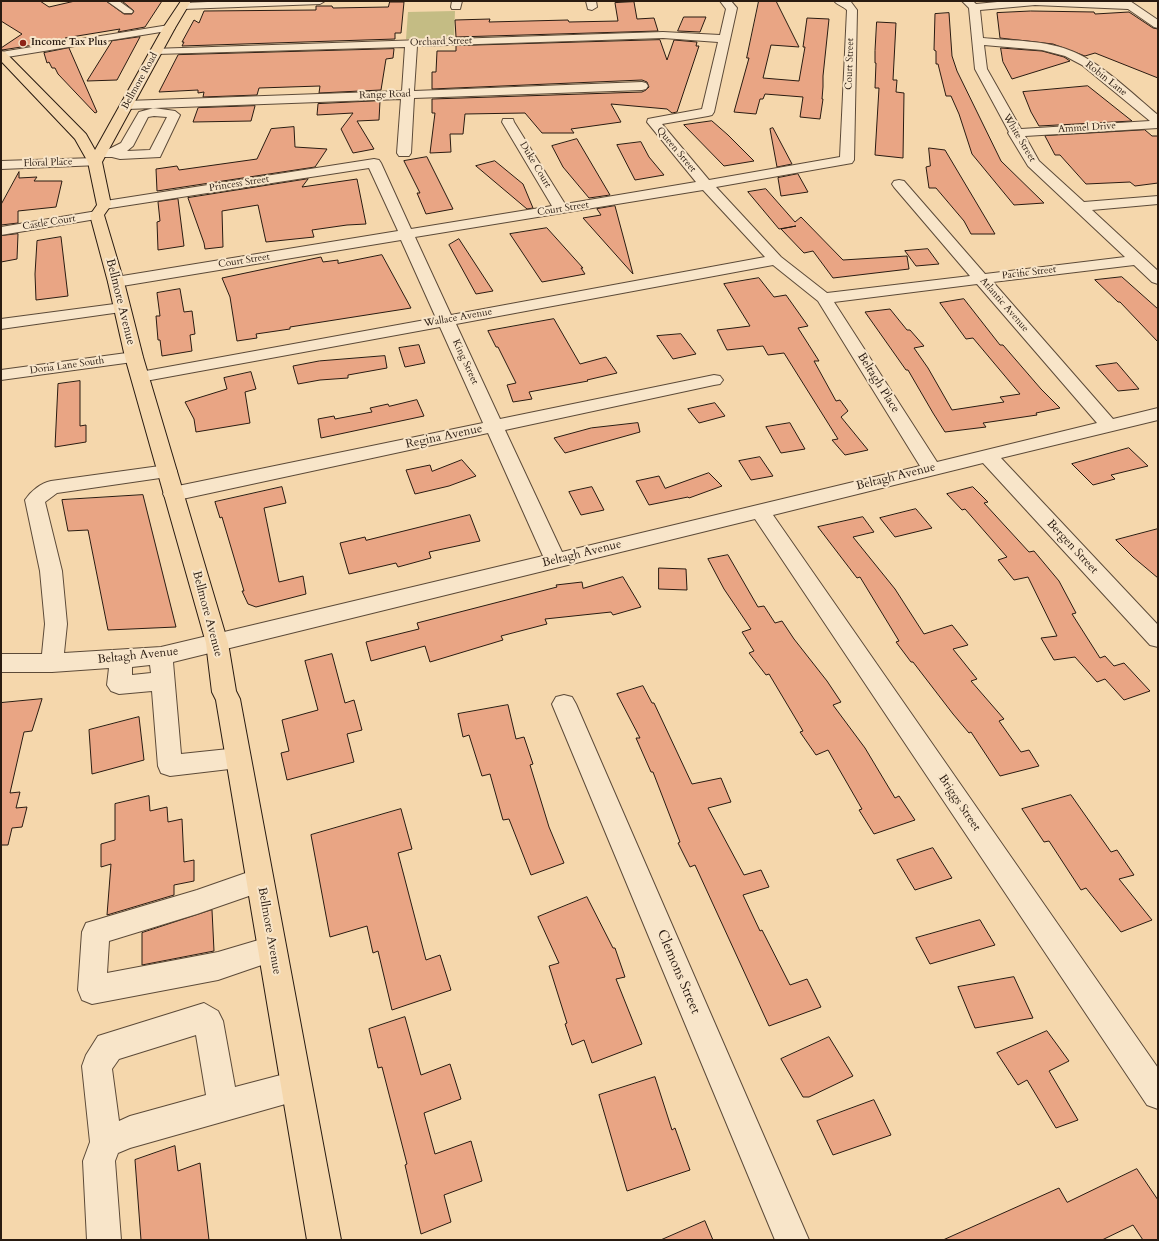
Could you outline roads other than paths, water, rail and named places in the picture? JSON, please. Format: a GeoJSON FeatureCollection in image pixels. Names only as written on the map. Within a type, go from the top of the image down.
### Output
{"type":"FeatureCollection","features":[{"type":"Feature","properties":{"kind":"main road","name":"Bellmore Road"},"geometry":{"type":"LineString","coordinates":[[102,156],[156,51],[184,3]]}},
{"type":"Feature","properties":{"kind":"main road","name":"Bellmore Avenue"},"geometry":{"type":"LineString","coordinates":[[1,55],[81,137],[102,156],[100,210],[122,308],[137,367],[217,643],[224,692],[228,699],[324,1240]]}},
{"type":"Feature","properties":{"kind":"street"},"geometry":{"type":"LineString","coordinates":[[112,1],[128,11]]}},
{"type":"Feature","properties":{"kind":"street"},"geometry":{"type":"LineString","coordinates":[[184,3],[320,1]]}},
{"type":"Feature","properties":{"kind":"street","name":"Queen Street"},"geometry":{"type":"LineString","coordinates":[[726,1],[732,8],[708,112],[653,122],[706,185],[776,260],[824,298]]}},
{"type":"Feature","properties":{"kind":"street","name":"Court Street"},"geometry":{"type":"LineString","coordinates":[[116,282],[706,185],[847,160],[852,10],[847,4],[839,1]]}},
{"type":"Feature","properties":{"kind":"street"},"geometry":{"type":"LineString","coordinates":[[971,4],[1036,2],[1127,4],[1158,25]]}},
{"type":"Feature","properties":{"kind":"street","name":"White Street"},"geometry":{"type":"LineString","coordinates":[[971,4],[980,69],[1033,163],[1158,279]]}},
{"type":"Feature","properties":{"kind":"street"},"geometry":{"type":"LineString","coordinates":[[1,55],[169,28]]}},
{"type":"Feature","properties":{"kind":"street","name":"Orchard Street"},"geometry":{"type":"LineString","coordinates":[[156,51],[663,35],[726,39]]}},
{"type":"Feature","properties":{"kind":"street","name":"Robin Lane"},"geometry":{"type":"LineString","coordinates":[[977,41],[1042,47],[1069,54],[1086,63],[1158,122]]}},
{"type":"Feature","properties":{"kind":"street"},"geometry":{"type":"LineString","coordinates":[[404,153],[411,43]]}},
{"type":"Feature","properties":{"kind":"street","name":"Range Road"},"geometry":{"type":"LineString","coordinates":[[128,105],[642,86]]}},
{"type":"Feature","properties":{"kind":"street","name":"Floral Place"},"geometry":{"type":"LineString","coordinates":[[1,165],[102,156],[155,154],[174,115],[167,112],[148,112],[143,115],[126,146],[102,156]]}},
{"type":"Feature","properties":{"kind":"street","name":"Duke Court"},"geometry":{"type":"LineString","coordinates":[[508,122],[561,209]]}},
{"type":"Feature","properties":{"kind":"street","name":"Ammel Drive"},"geometry":{"type":"LineString","coordinates":[[1015,133],[1158,122]]}},
{"type":"Feature","properties":{"kind":"street","name":"Princess Street"},"geometry":{"type":"LineString","coordinates":[[100,210],[374,163]]}},
{"type":"Feature","properties":{"kind":"street","name":"King Street"},"geometry":{"type":"LineString","coordinates":[[374,163],[556,560]]}},
{"type":"Feature","properties":{"kind":"street","name":"Atlantic Avenue"},"geometry":{"type":"LineString","coordinates":[[899,184],[1109,426]]}},
{"type":"Feature","properties":{"kind":"street"},"geometry":{"type":"LineString","coordinates":[[1081,207],[1158,200]]}},
{"type":"Feature","properties":{"kind":"street","name":"Castle Court"},"geometry":{"type":"LineString","coordinates":[[1,231],[100,210]]}},
{"type":"Feature","properties":{"kind":"street","name":"Wallace Avenue"},"geometry":{"type":"LineString","coordinates":[[137,367],[446,320],[776,260]]}},
{"type":"Feature","properties":{"kind":"street","name":"Pacific Street"},"geometry":{"type":"LineString","coordinates":[[824,298],[1138,260]]}},
{"type":"Feature","properties":{"kind":"street","name":"Beltagh Place"},"geometry":{"type":"LineString","coordinates":[[824,298],[931,468]]}},
{"type":"Feature","properties":{"kind":"street"},"geometry":{"type":"LineString","coordinates":[[1,324],[122,308]]}},
{"type":"Feature","properties":{"kind":"street","name":"Doria Lane South"},"geometry":{"type":"LineString","coordinates":[[1,375],[137,367]]}},
{"type":"Feature","properties":{"kind":"street","name":"Regina Avenue"},"geometry":{"type":"LineString","coordinates":[[174,494],[714,380]]}},
{"type":"Feature","properties":{"kind":"street","name":"Beltagh Avenue"},"geometry":{"type":"LineString","coordinates":[[1,664],[52,663],[161,656],[1158,414]]}},
{"type":"Feature","properties":{"kind":"street","name":"Bergen Street"},"geometry":{"type":"LineString","coordinates":[[987,455],[1158,639]]}},
{"type":"Feature","properties":{"kind":"street"},"geometry":{"type":"LineString","coordinates":[[52,663],[56,624],[51,571],[35,500],[51,486],[167,471]]}},
{"type":"Feature","properties":{"kind":"street","name":"Briggs Street"},"geometry":{"type":"LineString","coordinates":[[760,511],[1158,1094]]}},
{"type":"Feature","properties":{"kind":"street"},"geometry":{"type":"LineString","coordinates":[[161,656],[170,766],[238,758]]}},
{"type":"Feature","properties":{"kind":"street"},"geometry":{"type":"LineString","coordinates":[[122,658],[119,685],[162,682]]}},
{"type":"Feature","properties":{"kind":"street","name":"Clemons Street"},"geometry":{"type":"LineString","coordinates":[[564,704],[792,1240]]}},
{"type":"Feature","properties":{"kind":"street"},"geometry":{"type":"LineString","coordinates":[[260,880],[197,902],[96,932],[92,990],[218,966],[272,949]]}},
{"type":"Feature","properties":{"kind":"street"},"geometry":{"type":"LineString","coordinates":[[104,1240],[99,1161],[106,1142],[97,1066],[103,1054],[109,1047],[204,1018],[208,1021],[223,1106]]}},
{"type":"Feature","properties":{"kind":"street"},"geometry":{"type":"LineString","coordinates":[[106,1142],[130,1132],[296,1086]]}},
{"type":"Feature","properties":{"kind":"place","name":"Income Tax Plus"},"geometry":{"type":"Point","coordinates":[23,43]}}]}
